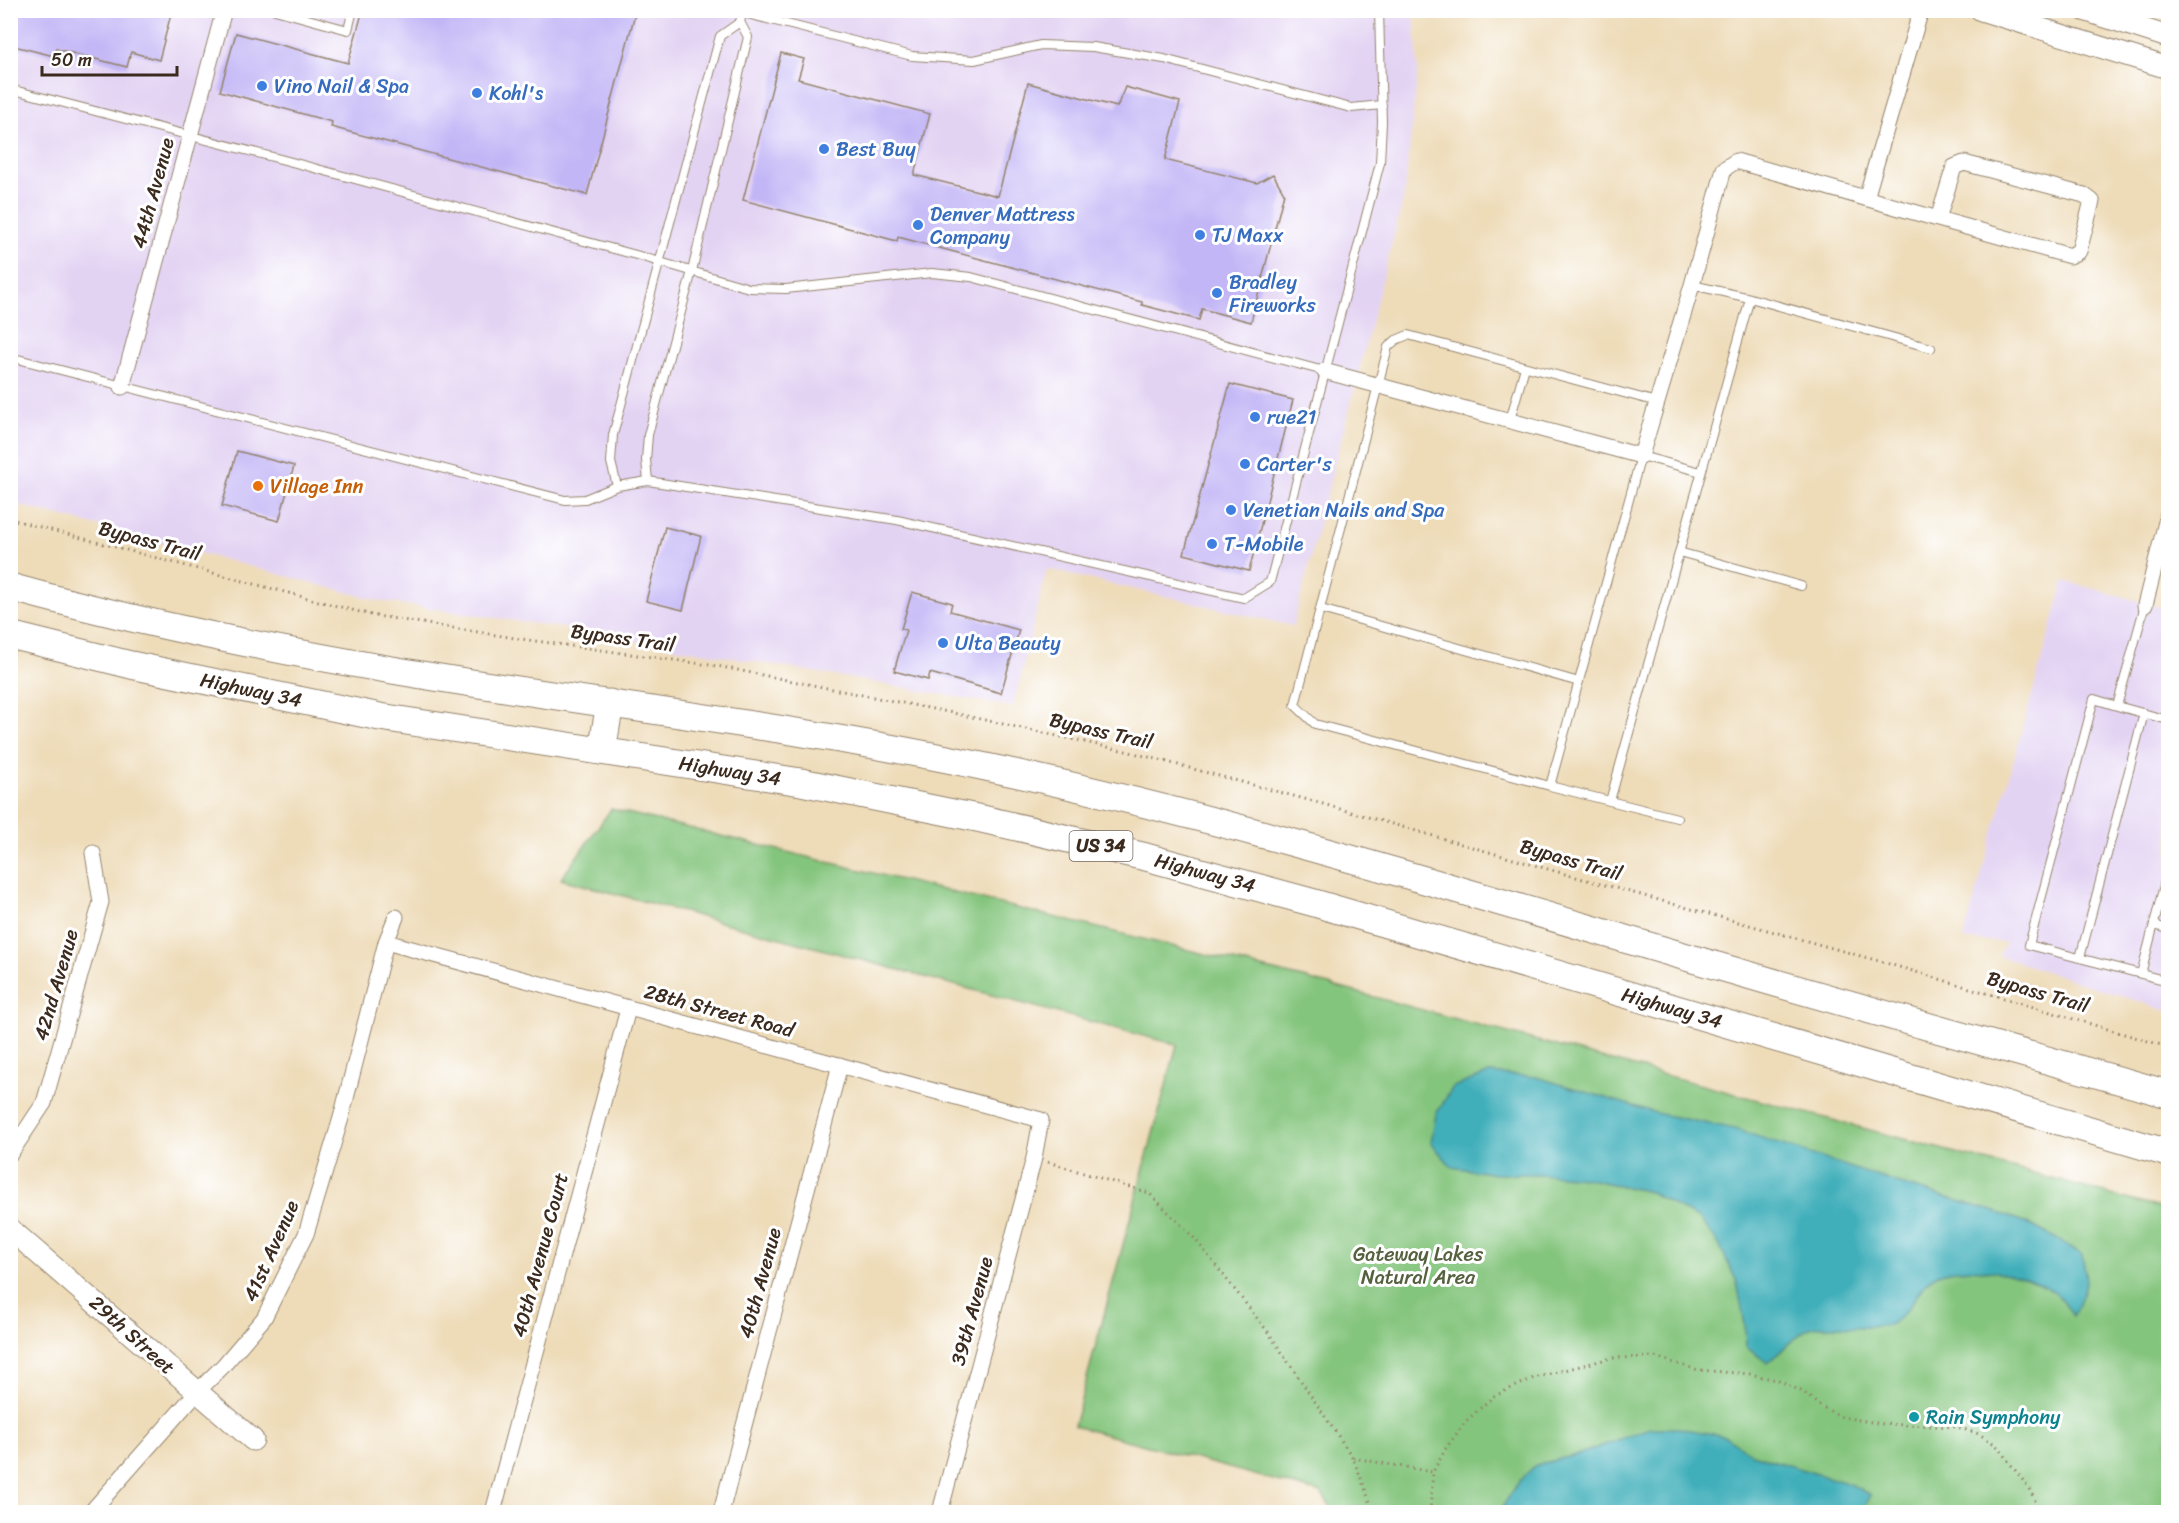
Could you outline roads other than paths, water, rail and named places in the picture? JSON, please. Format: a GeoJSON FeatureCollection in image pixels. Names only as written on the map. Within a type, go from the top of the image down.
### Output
{"type":"FeatureCollection","features":[{"type":"Feature","properties":{"kind":"highway","name":"US 34"},"geometry":{"type":"LineString","coordinates":[[10,587],[224,639],[395,670],[767,726],[985,766],[1194,816],[1515,906],[1844,1004],[2169,1094]]}},
{"type":"Feature","properties":{"kind":"highway","name":"Highway 34"},"geometry":{"type":"LineString","coordinates":[[10,635],[131,665],[380,717],[801,782],[982,819],[1146,857],[1311,902],[2169,1153]]}},
{"type":"Feature","properties":{"kind":"highway"},"geometry":{"type":"LineString","coordinates":[[602,751],[610,703]]}},
{"type":"Feature","properties":{"kind":"street","name":"44th Avenue"},"geometry":{"type":"LineString","coordinates":[[122,387],[224,10]]}},
{"type":"Feature","properties":{"kind":"street"},"geometry":{"type":"LineString","coordinates":[[1866,198],[1921,10]]}},
{"type":"Feature","properties":{"kind":"street"},"geometry":{"type":"LineString","coordinates":[[1981,10],[2169,68]]}},
{"type":"Feature","properties":{"kind":"street"},"geometry":{"type":"LineString","coordinates":[[2084,10],[2169,37]]}},
{"type":"Feature","properties":{"kind":"street"},"geometry":{"type":"LineString","coordinates":[[1324,370],[1641,456],[1724,169],[1736,161],[1938,219],[2070,256],[2079,251],[2092,201],[2084,195],[1964,163],[1954,167],[1938,219]]}},
{"type":"Feature","properties":{"kind":"street"},"geometry":{"type":"LineString","coordinates":[[2145,604],[2169,514]]}},
{"type":"Feature","properties":{"kind":"street","name":"42nd Avenue"},"geometry":{"type":"LineString","coordinates":[[10,1154],[44,1103],[101,902],[93,853]]}},
{"type":"Feature","properties":{"kind":"street","name":"41st Avenue"},"geometry":{"type":"LineString","coordinates":[[91,1512],[264,1318],[306,1234],[342,1118],[386,942],[396,917]]}},
{"type":"Feature","properties":{"kind":"street","name":"28th Street Road"},"geometry":{"type":"LineString","coordinates":[[386,942],[1041,1120]]}},
{"type":"Feature","properties":{"kind":"street","name":"40th Avenue Court"},"geometry":{"type":"LineString","coordinates":[[493,1512],[628,1009]]}},
{"type":"Feature","properties":{"kind":"street","name":"40th Avenue"},"geometry":{"type":"LineString","coordinates":[[721,1512],[840,1065]]}},
{"type":"Feature","properties":{"kind":"street","name":"39th Avenue"},"geometry":{"type":"LineString","coordinates":[[940,1512],[1035,1158],[1041,1120]]}},
{"type":"Feature","properties":{"kind":"street","name":"29th Street"},"geometry":{"type":"LineString","coordinates":[[10,1229],[253,1440]]}},
{"type":"Feature","properties":{"kind":"lane"},"geometry":{"type":"LineString","coordinates":[[275,10],[348,30],[353,10]]}},
{"type":"Feature","properties":{"kind":"lane"},"geometry":{"type":"LineString","coordinates":[[732,10],[912,56],[974,60],[1041,45],[1093,47],[1164,59],[1352,108],[1382,105]]}},
{"type":"Feature","properties":{"kind":"lane"},"geometry":{"type":"LineString","coordinates":[[10,357],[565,500],[585,499],[617,486],[648,481],[897,520],[1244,598],[1270,582],[1380,163],[1382,105],[1379,10]]}},
{"type":"Feature","properties":{"kind":"lane"},"geometry":{"type":"LineString","coordinates":[[648,481],[646,460],[648,435],[692,271],[748,38],[740,22],[742,12]]}},
{"type":"Feature","properties":{"kind":"lane"},"geometry":{"type":"LineString","coordinates":[[617,486],[610,462],[613,435],[659,261],[720,36],[740,22]]}},
{"type":"Feature","properties":{"kind":"lane"},"geometry":{"type":"LineString","coordinates":[[10,89],[659,261],[749,288],[786,289],[932,273],[971,277],[1324,370]]}},
{"type":"Feature","properties":{"kind":"lane"},"geometry":{"type":"LineString","coordinates":[[1692,285],[1750,298],[1931,348]]}},
{"type":"Feature","properties":{"kind":"lane"},"geometry":{"type":"LineString","coordinates":[[1610,801],[1750,298]]}},
{"type":"Feature","properties":{"kind":"lane"},"geometry":{"type":"LineString","coordinates":[[1657,402],[1408,335],[1396,340],[1388,347],[1322,609],[1295,705],[1315,724],[1677,818]]}},
{"type":"Feature","properties":{"kind":"lane"},"geometry":{"type":"LineString","coordinates":[[1510,420],[1525,367]]}},
{"type":"Feature","properties":{"kind":"lane"},"geometry":{"type":"LineString","coordinates":[[1550,786],[1641,456],[1701,472]]}},
{"type":"Feature","properties":{"kind":"lane"},"geometry":{"type":"LineString","coordinates":[[1679,552],[1801,586]]}},
{"type":"Feature","properties":{"kind":"lane"},"geometry":{"type":"LineString","coordinates":[[2117,706],[2145,604]]}},
{"type":"Feature","properties":{"kind":"lane"},"geometry":{"type":"LineString","coordinates":[[1322,609],[1579,682]]}},
{"type":"Feature","properties":{"kind":"lane"},"geometry":{"type":"LineString","coordinates":[[2169,720],[2094,699],[2029,945],[2169,981]]}},
{"type":"Feature","properties":{"kind":"lane"},"geometry":{"type":"LineString","coordinates":[[2080,958],[2144,713]]}},
{"type":"Feature","properties":{"kind":"lane"},"geometry":{"type":"LineString","coordinates":[[2141,974],[2168,870]]}},
{"type":"Feature","properties":{"kind":"lane"},"geometry":{"type":"LineString","coordinates":[[2154,925],[2169,929]]}},
{"type":"Feature","properties":{"kind":"water"},"geometry":{"type":"Polygon","coordinates":[[[1490,1073],[1536,1077],[1660,1114],[1735,1129],[2027,1223],[2082,1255],[2086,1274],[2084,1293],[2073,1316],[2056,1294],[2032,1281],[1999,1272],[1965,1269],[1950,1271],[1938,1274],[1925,1284],[1904,1313],[1890,1325],[1810,1328],[1794,1338],[1768,1363],[1746,1347],[1745,1325],[1737,1282],[1720,1246],[1701,1220],[1650,1192],[1584,1178],[1540,1174],[1495,1174],[1452,1167],[1431,1143],[1436,1114],[1453,1087],[1490,1073]]]}},
{"type":"Feature","properties":{"kind":"water"},"geometry":{"type":"Polygon","coordinates":[[[1650,1428],[1679,1428],[1725,1436],[1752,1454],[1850,1484],[1871,1495],[1865,1507],[1851,1512],[1499,1512],[1520,1480],[1536,1465],[1580,1454],[1650,1428]]]}},
{"type":"Feature","properties":{"kind":"place","name":"Vino Nail & Spa"},"geometry":{"type":"Point","coordinates":[262,86]}},
{"type":"Feature","properties":{"kind":"place","name":"Kohl's"},"geometry":{"type":"Point","coordinates":[477,93]}},
{"type":"Feature","properties":{"kind":"place","name":"Best Buy"},"geometry":{"type":"Point","coordinates":[824,149]}},
{"type":"Feature","properties":{"kind":"place","name":"Denver Mattress Company"},"geometry":{"type":"Point","coordinates":[918,225]}},
{"type":"Feature","properties":{"kind":"place","name":"TJ Maxx"},"geometry":{"type":"Point","coordinates":[1200,235]}},
{"type":"Feature","properties":{"kind":"place","name":"Bradley Fireworks"},"geometry":{"type":"Point","coordinates":[1217,293]}},
{"type":"Feature","properties":{"kind":"place","name":"rue21"},"geometry":{"type":"Point","coordinates":[1255,417]}},
{"type":"Feature","properties":{"kind":"place","name":"Carter's"},"geometry":{"type":"Point","coordinates":[1245,464]}},
{"type":"Feature","properties":{"kind":"place","name":"Village Inn"},"geometry":{"type":"Point","coordinates":[258,486]}},
{"type":"Feature","properties":{"kind":"place","name":"Venetian Nails and Spa"},"geometry":{"type":"Point","coordinates":[1231,510]}},
{"type":"Feature","properties":{"kind":"place","name":"T-Mobile"},"geometry":{"type":"Point","coordinates":[1212,544]}},
{"type":"Feature","properties":{"kind":"place","name":"Ulta Beauty"},"geometry":{"type":"Point","coordinates":[943,643]}},
{"type":"Feature","properties":{"kind":"place","name":"Rain Symphony"},"geometry":{"type":"Point","coordinates":[1914,1417]}},
{"type":"Feature","properties":{"kind":"park label","name":"Gateway Lakes Natural Area"},"geometry":{"type":"Point","coordinates":[1418,1266]}}]}
